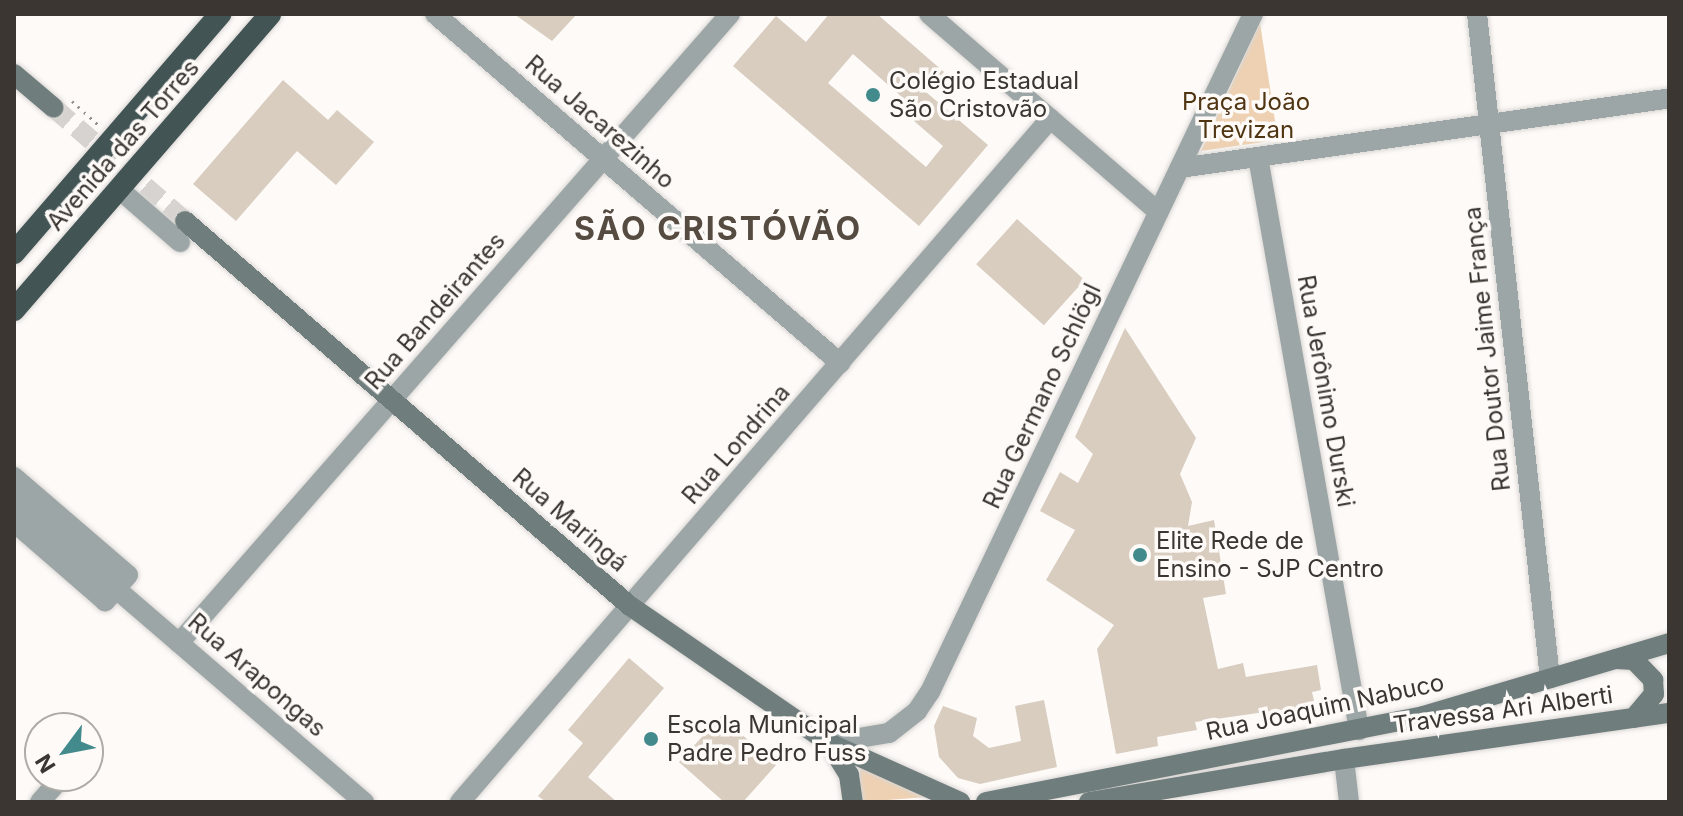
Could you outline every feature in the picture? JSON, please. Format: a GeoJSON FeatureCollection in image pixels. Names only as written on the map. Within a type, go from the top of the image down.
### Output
{"type":"FeatureCollection","features":[{"type":"Feature","properties":{"kind":"highway","name":"Avenida das Torres"},"geometry":{"type":"LineString","coordinates":[[14,253],[220,14]]}},
{"type":"Feature","properties":{"kind":"highway","name":"Avenida das Torres"},"geometry":{"type":"LineString","coordinates":[[14,310],[270,14]]}},
{"type":"Feature","properties":{"kind":"main road"},"geometry":{"type":"LineString","coordinates":[[14,74],[62,104]]}},
{"type":"Feature","properties":{"kind":"main road","name":"Rua Maringá"},"geometry":{"type":"LineString","coordinates":[[182,232],[392,400],[630,606],[829,743],[960,802]]}},
{"type":"Feature","properties":{"kind":"main road","name":"Rua Joaquim Nabuco"},"geometry":{"type":"LineString","coordinates":[[986,802],[1359,730],[1669,643]]}},
{"type":"Feature","properties":{"kind":"main road"},"geometry":{"type":"LineString","coordinates":[[1615,659],[1634,660],[1653,680],[1654,694],[1634,718]]}},
{"type":"Feature","properties":{"kind":"main road","name":"Travessa Ari Alberti"},"geometry":{"type":"LineString","coordinates":[[1344,759],[1669,713]]}},
{"type":"Feature","properties":{"kind":"main road"},"geometry":{"type":"LineString","coordinates":[[829,743],[849,775],[853,802]]}},
{"type":"Feature","properties":{"kind":"main road","name":"Rua Joaquim Nabuco"},"geometry":{"type":"LineString","coordinates":[[1089,802],[1344,759]]}},
{"type":"Feature","properties":{"kind":"street","name":"Rua Jacarezinho"},"geometry":{"type":"LineString","coordinates":[[435,14],[840,363]]}},
{"type":"Feature","properties":{"kind":"street","name":"Rua Bandeirantes"},"geometry":{"type":"LineString","coordinates":[[179,643],[730,14]]}},
{"type":"Feature","properties":{"kind":"street"},"geometry":{"type":"LineString","coordinates":[[929,14],[1158,212]]}},
{"type":"Feature","properties":{"kind":"street","name":"Rua Germano Schlögl"},"geometry":{"type":"LineString","coordinates":[[829,743],[889,733],[930,692],[1253,14]]}},
{"type":"Feature","properties":{"kind":"street","name":"Rua Doutor Jaime França"},"geometry":{"type":"LineString","coordinates":[[1477,14],[1550,678]]}},
{"type":"Feature","properties":{"kind":"street"},"geometry":{"type":"LineString","coordinates":[[1180,168],[1669,98]]}},
{"type":"Feature","properties":{"kind":"street","name":"Rua Londrina"},"geometry":{"type":"LineString","coordinates":[[460,802],[1050,119]]}},
{"type":"Feature","properties":{"kind":"street","name":"Rua Jerônimo Durski"},"geometry":{"type":"LineString","coordinates":[[1258,157],[1359,730]]}},
{"type":"Feature","properties":{"kind":"street"},"geometry":{"type":"LineString","coordinates":[[119,189],[182,232]]}},
{"type":"Feature","properties":{"kind":"street"},"geometry":{"type":"LineString","coordinates":[[14,477],[128,575],[105,601],[14,522]]}},
{"type":"Feature","properties":{"kind":"street","name":"Rua Arapongas"},"geometry":{"type":"LineString","coordinates":[[14,501],[364,802]]}},
{"type":"Feature","properties":{"kind":"street"},"geometry":{"type":"LineString","coordinates":[[1344,759],[1349,802]]}},
{"type":"Feature","properties":{"kind":"path"},"geometry":{"type":"LineString","coordinates":[[62,104],[113,138]]}},
{"type":"Feature","properties":{"kind":"green space","name":"Praça João Trevizan"},"geometry":{"type":"Polygon","coordinates":[[[1260,23],[1278,140],[1201,151],[1260,23]]]}},
{"type":"Feature","properties":{"kind":"green space"},"geometry":{"type":"Polygon","coordinates":[[[860,766],[927,797],[860,802],[860,766]]]}},
{"type":"Feature","properties":{"kind":"building"},"geometry":{"type":"Polygon","coordinates":[[[514,14],[577,14],[552,41],[514,14]]]}},
{"type":"Feature","properties":{"kind":"building","name":"Colégio Estadual São Cristovão"},"geometry":{"type":"Polygon","coordinates":[[[829,14],[877,14],[944,72],[926,92],[988,145],[919,226],[733,66],[776,16],[806,42],[829,14]],[[853,54],[828,83],[926,167],[943,146],[914,121],[920,113],[853,54]]]}},
{"type":"Feature","properties":{"kind":"building"},"geometry":{"type":"Polygon","coordinates":[[[283,80],[328,120],[337,110],[374,142],[336,185],[297,151],[236,221],[193,184],[283,80]]]}},
{"type":"Feature","properties":{"kind":"building"},"geometry":{"type":"Polygon","coordinates":[[[1017,219],[1085,280],[1044,325],[976,264],[1017,219]]]}},
{"type":"Feature","properties":{"kind":"building","name":"Elite Rede de Ensino - SJP Centro"},"geometry":{"type":"Polygon","coordinates":[[[1125,328],[1196,438],[1180,474],[1192,502],[1188,526],[1214,520],[1226,594],[1203,598],[1218,669],[1243,663],[1246,677],[1317,665],[1321,690],[1312,692],[1315,705],[1195,722],[1197,730],[1157,737],[1158,746],[1116,754],[1097,649],[1114,625],[1046,580],[1075,530],[1040,511],[1060,472],[1078,483],[1093,454],[1075,437],[1125,328]]]}},
{"type":"Feature","properties":{"kind":"building"},"geometry":{"type":"Polygon","coordinates":[[[629,658],[664,688],[588,777],[617,802],[546,802],[538,796],[583,743],[568,730],[629,658]]]}},
{"type":"Feature","properties":{"kind":"building"},"geometry":{"type":"Polygon","coordinates":[[[1044,700],[1057,767],[980,784],[958,778],[939,757],[934,726],[943,706],[977,718],[973,736],[989,748],[1021,741],[1015,706],[1044,700]]]}},
{"type":"Feature","properties":{"kind":"building"},"geometry":{"type":"Polygon","coordinates":[[[721,716],[776,765],[743,802],[724,802],[679,762],[721,716]]]}},
{"type":"Feature","properties":{"kind":"tunnel"},"geometry":{"type":"LineString","coordinates":[[54,108],[185,221]]}},
{"type":"Feature","properties":{"kind":"place","name":"Colégio Estadual São Cristovão"},"geometry":{"type":"Point","coordinates":[873,95]}},
{"type":"Feature","properties":{"kind":"place","name":"Elite Rede de Ensino - SJP Centro"},"geometry":{"type":"Point","coordinates":[1140,555]}},
{"type":"Feature","properties":{"kind":"place","name":"Escola Municipal Padre Pedro Fuss"},"geometry":{"type":"Point","coordinates":[651,739]}},
{"type":"Feature","properties":{"kind":"district","name":"SÃO CRISTÓVÃO"},"geometry":{"type":"Point","coordinates":[718,229]}}]}
